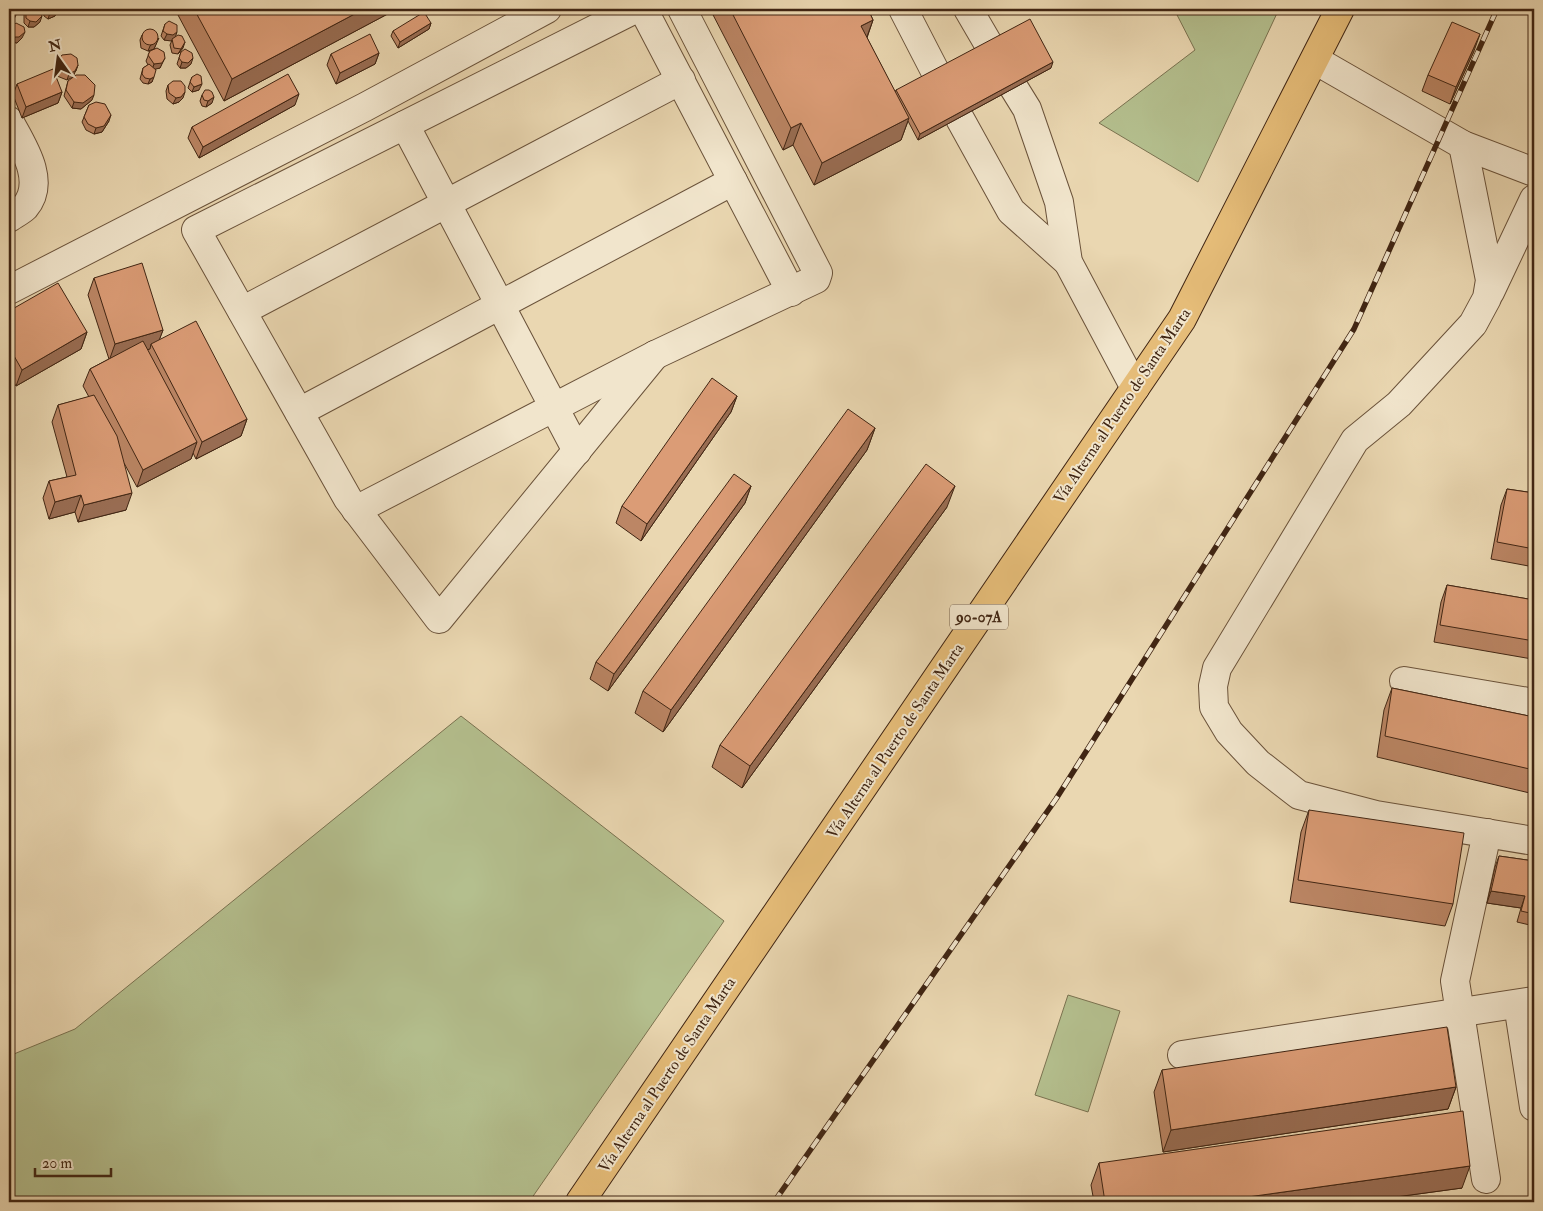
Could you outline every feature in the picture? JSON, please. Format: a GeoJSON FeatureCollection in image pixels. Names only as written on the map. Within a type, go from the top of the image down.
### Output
{"type":"FeatureCollection","features":[{"type":"Feature","properties":{"kind":"main road","name":"Vía Alterna al Puerto de Santa Marta"},"geometry":{"type":"LineString","coordinates":[[580,1202],[1182,319],[1340,9]]}},
{"type":"Feature","properties":{"kind":"street"},"geometry":{"type":"LineString","coordinates":[[9,290],[365,107],[547,9]]}},
{"type":"Feature","properties":{"kind":"street"},"geometry":{"type":"LineString","coordinates":[[635,9],[196,230],[356,510],[439,619],[655,355]]}},
{"type":"Feature","properties":{"kind":"street"},"geometry":{"type":"LineString","coordinates":[[643,9],[791,292]]}},
{"type":"Feature","properties":{"kind":"street"},"geometry":{"type":"LineString","coordinates":[[356,510],[655,355],[816,279],[818,273],[682,9]]}},
{"type":"Feature","properties":{"kind":"street"},"geometry":{"type":"LineString","coordinates":[[903,9],[936,73]]}},
{"type":"Feature","properties":{"kind":"street"},"geometry":{"type":"LineString","coordinates":[[968,9],[989,45]]}},
{"type":"Feature","properties":{"kind":"street"},"geometry":{"type":"LineString","coordinates":[[1315,60],[1463,145],[1531,172],[1534,171]]}},
{"type":"Feature","properties":{"kind":"street"},"geometry":{"type":"LineString","coordinates":[[242,312],[681,80]]}},
{"type":"Feature","properties":{"kind":"street"},"geometry":{"type":"LineString","coordinates":[[1014,88],[1027,109],[1058,202],[1068,262],[1135,388]]}},
{"type":"Feature","properties":{"kind":"street"},"geometry":{"type":"LineString","coordinates":[[959,117],[1011,211],[1068,262]]}},
{"type":"Feature","properties":{"kind":"street"},"geometry":{"type":"LineString","coordinates":[[9,121],[28,156],[35,184],[25,207],[9,218]]}},
{"type":"Feature","properties":{"kind":"street"},"geometry":{"type":"LineString","coordinates":[[405,124],[577,451]]}},
{"type":"Feature","properties":{"kind":"street"},"geometry":{"type":"LineString","coordinates":[[1463,145],[1490,280],[1487,298]]}},
{"type":"Feature","properties":{"kind":"street"},"geometry":{"type":"LineString","coordinates":[[299,412],[733,181]]}},
{"type":"Feature","properties":{"kind":"street"},"geometry":{"type":"LineString","coordinates":[[1534,200],[1473,324],[1399,404],[1355,440],[1217,668],[1213,686],[1214,707],[1229,732],[1258,763],[1299,795],[1376,815],[1534,841]]}},
{"type":"Feature","properties":{"kind":"street"},"geometry":{"type":"LineString","coordinates":[[1404,681],[1534,703]]}},
{"type":"Feature","properties":{"kind":"street"},"geometry":{"type":"LineString","coordinates":[[1486,833],[1455,981],[1486,1179]]}},
{"type":"Feature","properties":{"kind":"street"},"geometry":{"type":"LineString","coordinates":[[1182,1055],[1526,1003],[1534,1107]]}},
{"type":"Feature","properties":{"kind":"green space"},"geometry":{"type":"Polygon","coordinates":[[[1174,9],[1279,9],[1198,182],[1099,123],[1195,50],[1174,9]]]}},
{"type":"Feature","properties":{"kind":"green space"},"geometry":{"type":"Polygon","coordinates":[[[461,716],[724,921],[529,1202],[9,1202],[9,1056],[75,1029],[461,716]]]}},
{"type":"Feature","properties":{"kind":"green space"},"geometry":{"type":"Polygon","coordinates":[[[1068,995],[1120,1011],[1088,1112],[1035,1095],[1068,995]]]}},
{"type":"Feature","properties":{"kind":"building"},"geometry":{"type":"Polygon","coordinates":[[[27,9],[39,9],[42,16],[36,22],[30,21],[26,18],[27,9]]]}},
{"type":"Feature","properties":{"kind":"building"},"geometry":{"type":"Polygon","coordinates":[[[45,9],[58,9],[50,13],[45,9]]]}},
{"type":"Feature","properties":{"kind":"building"},"geometry":{"type":"Polygon","coordinates":[[[194,9],[364,9],[232,79],[194,9]]]}},
{"type":"Feature","properties":{"kind":"building"},"geometry":{"type":"Polygon","coordinates":[[[730,9],[868,9],[873,20],[861,26],[909,118],[822,163],[801,123],[791,128],[730,9]]]}},
{"type":"Feature","properties":{"kind":"building"},"geometry":{"type":"Polygon","coordinates":[[[9,10],[14,10],[16,15],[13,21],[9,22],[9,10]]]}},
{"type":"Feature","properties":{"kind":"building"},"geometry":{"type":"Polygon","coordinates":[[[424,12],[431,23],[400,42],[393,31],[424,12]]]}},
{"type":"Feature","properties":{"kind":"building"},"geometry":{"type":"Polygon","coordinates":[[[1030,19],[1053,62],[920,134],[896,90],[1030,19]]]}},
{"type":"Feature","properties":{"kind":"building"},"geometry":{"type":"Polygon","coordinates":[[[169,21],[177,25],[177,32],[173,35],[163,31],[165,24],[169,21]]]}},
{"type":"Feature","properties":{"kind":"building"},"geometry":{"type":"Polygon","coordinates":[[[1452,22],[1480,34],[1456,87],[1428,75],[1452,22]]]}},
{"type":"Feature","properties":{"kind":"building"},"geometry":{"type":"Polygon","coordinates":[[[16,23],[24,27],[25,32],[19,37],[15,37],[10,32],[11,27],[16,23]]]}},
{"type":"Feature","properties":{"kind":"building"},"geometry":{"type":"Polygon","coordinates":[[[150,29],[156,31],[158,37],[156,43],[150,45],[144,43],[142,37],[144,31],[150,29]]]}},
{"type":"Feature","properties":{"kind":"building"},"geometry":{"type":"Polygon","coordinates":[[[370,34],[379,53],[340,73],[331,54],[370,34]]]}},
{"type":"Feature","properties":{"kind":"building"},"geometry":{"type":"Polygon","coordinates":[[[178,35],[182,36],[185,42],[181,49],[174,48],[172,39],[178,35]]]}},
{"type":"Feature","properties":{"kind":"building"},"geometry":{"type":"Polygon","coordinates":[[[157,48],[164,52],[165,58],[162,63],[154,64],[148,55],[150,51],[157,48]]]}},
{"type":"Feature","properties":{"kind":"building"},"geometry":{"type":"Polygon","coordinates":[[[185,49],[192,53],[193,58],[188,63],[182,62],[179,58],[181,52],[185,49]]]}},
{"type":"Feature","properties":{"kind":"building"},"geometry":{"type":"Polygon","coordinates":[[[71,54],[77,58],[78,65],[75,71],[69,74],[59,71],[57,61],[62,55],[71,54]]]}},
{"type":"Feature","properties":{"kind":"building"},"geometry":{"type":"Polygon","coordinates":[[[149,64],[156,70],[154,77],[150,79],[145,78],[142,74],[143,68],[149,64]]]}},
{"type":"Feature","properties":{"kind":"building"},"geometry":{"type":"Polygon","coordinates":[[[53,69],[62,92],[26,107],[17,84],[53,69]]]}},
{"type":"Feature","properties":{"kind":"building"},"geometry":{"type":"Polygon","coordinates":[[[197,74],[201,76],[202,84],[194,87],[190,82],[192,77],[197,74]]]}},
{"type":"Feature","properties":{"kind":"building"},"geometry":{"type":"Polygon","coordinates":[[[288,74],[299,94],[203,147],[192,127],[288,74]]]}},
{"type":"Feature","properties":{"kind":"building"},"geometry":{"type":"Polygon","coordinates":[[[76,75],[85,75],[95,85],[94,95],[83,103],[74,102],[66,90],[68,81],[76,75]]]}},
{"type":"Feature","properties":{"kind":"building"},"geometry":{"type":"Polygon","coordinates":[[[173,81],[181,81],[185,86],[185,92],[181,97],[176,98],[169,93],[168,85],[173,81]]]}},
{"type":"Feature","properties":{"kind":"building"},"geometry":{"type":"Polygon","coordinates":[[[205,90],[212,92],[214,97],[208,101],[204,100],[202,95],[205,90]]]}},
{"type":"Feature","properties":{"kind":"building"},"geometry":{"type":"Polygon","coordinates":[[[96,102],[105,104],[111,115],[104,126],[96,128],[88,124],[84,117],[89,105],[96,102]]]}},
{"type":"Feature","properties":{"kind":"building"},"geometry":{"type":"Polygon","coordinates":[[[142,263],[163,330],[115,344],[94,278],[142,263]]]}},
{"type":"Feature","properties":{"kind":"building"},"geometry":{"type":"Polygon","coordinates":[[[58,283],[87,332],[22,370],[9,347],[9,311],[58,283]]]}},
{"type":"Feature","properties":{"kind":"building"},"geometry":{"type":"Polygon","coordinates":[[[196,321],[247,419],[202,442],[151,344],[196,321]]]}},
{"type":"Feature","properties":{"kind":"building"},"geometry":{"type":"Polygon","coordinates":[[[143,341],[197,442],[143,470],[90,369],[143,341]]]}},
{"type":"Feature","properties":{"kind":"building"},"geometry":{"type":"Polygon","coordinates":[[[712,378],[737,396],[647,524],[622,506],[712,378]]]}},
{"type":"Feature","properties":{"kind":"building"},"geometry":{"type":"Polygon","coordinates":[[[94,395],[117,436],[132,493],[84,505],[81,495],[55,502],[49,481],[76,475],[58,405],[94,395]]]}},
{"type":"Feature","properties":{"kind":"building"},"geometry":{"type":"Polygon","coordinates":[[[848,409],[875,428],[671,710],[643,691],[848,409]]]}},
{"type":"Feature","properties":{"kind":"building"},"geometry":{"type":"Polygon","coordinates":[[[926,464],[955,486],[750,766],[720,745],[926,464]]]}},
{"type":"Feature","properties":{"kind":"building"},"geometry":{"type":"Polygon","coordinates":[[[734,474],[751,486],[614,674],[596,662],[734,474]]]}},
{"type":"Feature","properties":{"kind":"building"},"geometry":{"type":"Polygon","coordinates":[[[1507,489],[1534,493],[1534,549],[1497,542],[1507,489]]]}},
{"type":"Feature","properties":{"kind":"building"},"geometry":{"type":"Polygon","coordinates":[[[1447,585],[1534,600],[1534,641],[1440,625],[1447,585]]]}},
{"type":"Feature","properties":{"kind":"building"},"geometry":{"type":"Polygon","coordinates":[[[1392,688],[1534,717],[1534,770],[1385,736],[1392,688]]]}},
{"type":"Feature","properties":{"kind":"building"},"geometry":{"type":"Polygon","coordinates":[[[1309,810],[1464,833],[1453,904],[1298,880],[1309,810]]]}},
{"type":"Feature","properties":{"kind":"building"},"geometry":{"type":"Polygon","coordinates":[[[1499,856],[1534,861],[1534,914],[1521,911],[1525,896],[1491,891],[1499,856]]]}},
{"type":"Feature","properties":{"kind":"building"},"geometry":{"type":"Polygon","coordinates":[[[1447,1027],[1456,1087],[1171,1130],[1162,1070],[1447,1027]]]}},
{"type":"Feature","properties":{"kind":"building"},"geometry":{"type":"Polygon","coordinates":[[[1463,1111],[1470,1166],[1212,1202],[1105,1202],[1099,1163],[1463,1111]]]}},
{"type":"Feature","properties":{"kind":"building"},"geometry":{"type":"Polygon","coordinates":[[[1472,1197],[1472,1202],[1431,1202],[1472,1197]]]}},
{"type":"Feature","properties":{"kind":"railway"},"geometry":{"type":"LineString","coordinates":[[774,1202],[1056,799],[1354,329],[1497,9]]}}]}
